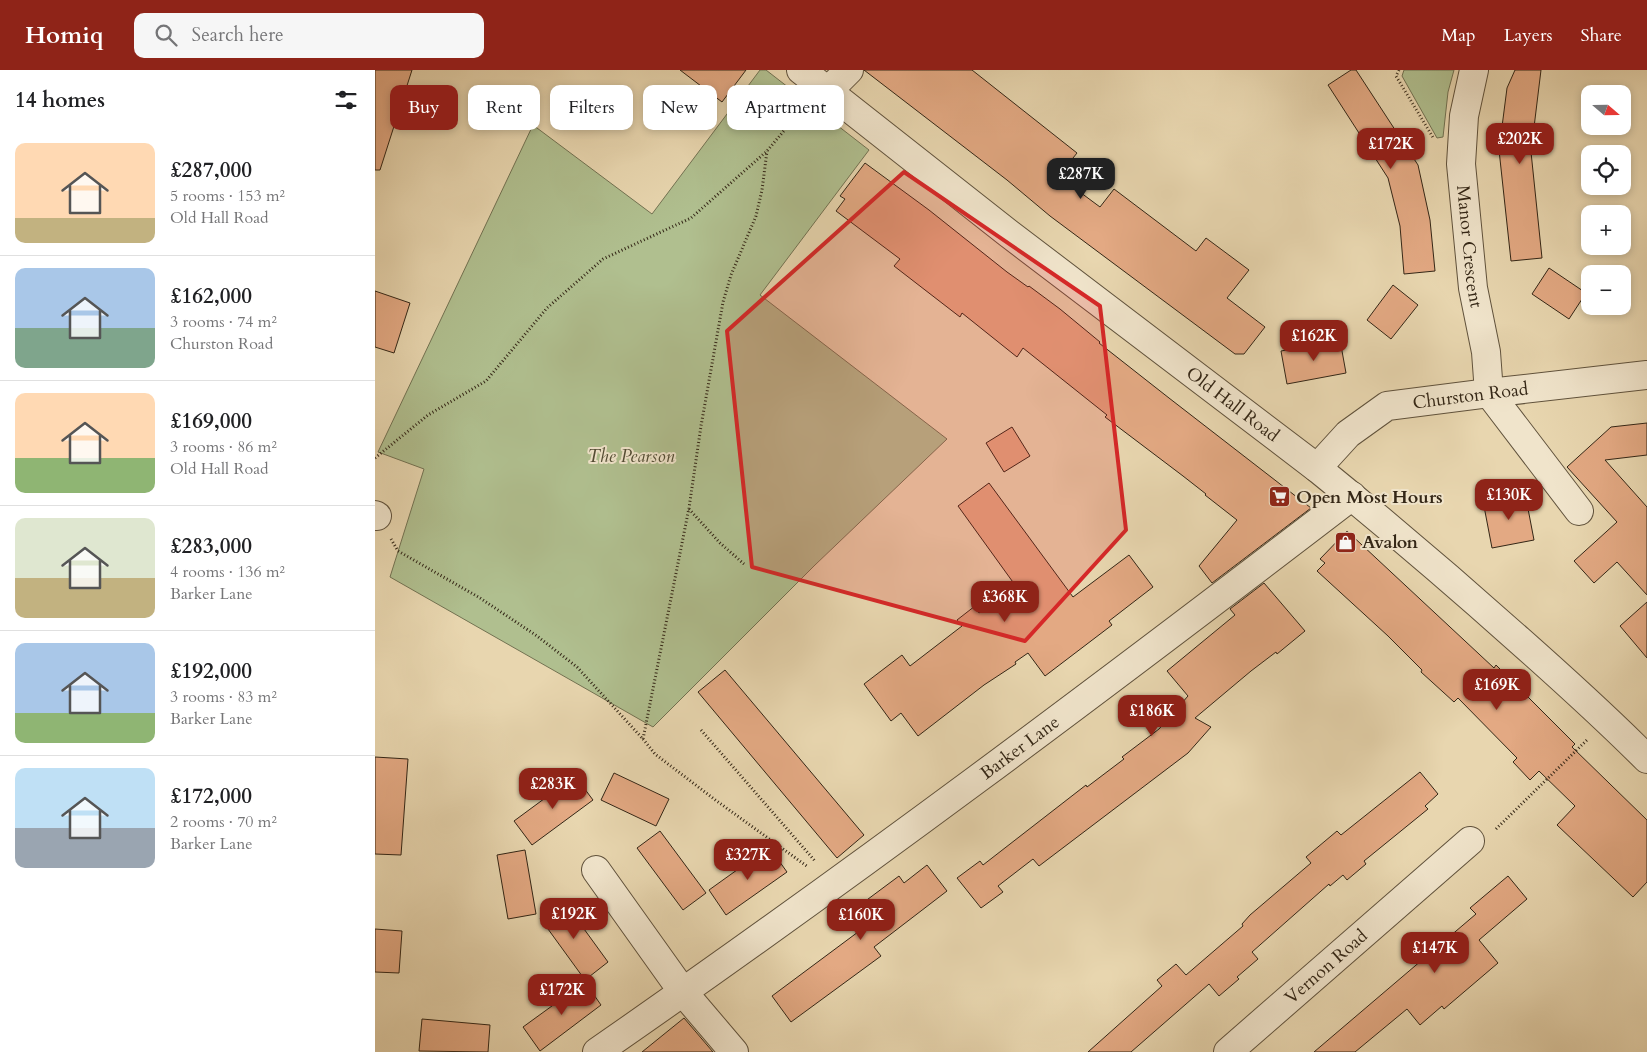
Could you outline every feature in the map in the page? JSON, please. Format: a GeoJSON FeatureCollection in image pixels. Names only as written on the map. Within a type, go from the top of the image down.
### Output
{"type":"FeatureCollection","features":[{"type":"Feature","properties":{"kind":"street","name":"Old Hall Road"},"geometry":{"type":"LineString","coordinates":[[801,70],[820,85]]}},
{"type":"Feature","properties":{"kind":"street"},"geometry":{"type":"LineString","coordinates":[[834,85],[849,70]]}},
{"type":"Feature","properties":{"kind":"street","name":"Manor Crescent"},"geometry":{"type":"LineString","coordinates":[[1474,70],[1464,116],[1461,164],[1473,288],[1486,352],[1489,393]]}},
{"type":"Feature","properties":{"kind":"street","name":"Old Hall Road"},"geometry":{"type":"LineString","coordinates":[[844,104],[1008,233],[1352,496],[1439,569],[1608,720],[1647,759]]}},
{"type":"Feature","properties":{"kind":"street","name":"Churston Road"},"geometry":{"type":"LineString","coordinates":[[1317,468],[1348,434],[1387,406],[1647,375]]}},
{"type":"Feature","properties":{"kind":"street"},"geometry":{"type":"LineString","coordinates":[[1489,393],[1579,511]]}},
{"type":"Feature","properties":{"kind":"street","name":"Barker Lane"},"geometry":{"type":"LineString","coordinates":[[597,1052],[683,992],[831,879],[1200,613],[1352,496]]}},
{"type":"Feature","properties":{"kind":"street","name":"Vernon Road"},"geometry":{"type":"LineString","coordinates":[[1230,1051],[1470,841]]}},
{"type":"Feature","properties":{"kind":"street"},"geometry":{"type":"LineString","coordinates":[[596,870],[683,992],[734,1052]]}},
{"type":"Feature","properties":{"kind":"path"},"geometry":{"type":"LineString","coordinates":[[1399,70],[1396,76],[1441,151],[1461,164]]}},
{"type":"Feature","properties":{"kind":"path"},"geometry":{"type":"LineString","coordinates":[[375,458],[428,415],[486,381],[547,308],[603,259],[691,218],[767,151],[785,130]]}},
{"type":"Feature","properties":{"kind":"path"},"geometry":{"type":"LineString","coordinates":[[643,739],[689,508],[701,426],[723,302],[731,275],[756,216],[762,190],[767,151]]}},
{"type":"Feature","properties":{"kind":"path"},"geometry":{"type":"LineString","coordinates":[[689,508],[720,543],[744,564]]}},
{"type":"Feature","properties":{"kind":"path"},"geometry":{"type":"LineString","coordinates":[[376,515],[398,551],[481,598],[537,636],[577,667],[655,754],[816,873],[831,879]]}},
{"type":"Feature","properties":{"kind":"path"},"geometry":{"type":"LineString","coordinates":[[1470,841],[1486,839],[1608,720]]}},
{"type":"Feature","properties":{"kind":"path"},"geometry":{"type":"LineString","coordinates":[[701,730],[831,879]]}},
{"type":"Feature","properties":{"kind":"highlighted area"},"geometry":{"type":"Polygon","coordinates":[[[904,172],[1100,306],[1126,530],[1025,641],[752,567],[727,331],[904,172]]]}},
{"type":"Feature","properties":{"kind":"green space","name":"The Pearson"},"geometry":{"type":"Polygon","coordinates":[[[760,70],[766,70],[785,85],[749,85],[760,70]]]}},
{"type":"Feature","properties":{"kind":"green space"},"geometry":{"type":"Polygon","coordinates":[[[1404,70],[1454,70],[1448,92],[1443,137],[1437,138],[1402,76],[1404,70]]]}},
{"type":"Feature","properties":{"kind":"green space","name":"The Pearson"},"geometry":{"type":"Polygon","coordinates":[[[727,114],[727,130],[843,130],[869,150],[760,295],[947,439],[815,565],[653,727],[390,577],[424,469],[378,452],[531,130],[540,130],[652,214],[715,130],[717,130],[727,114]]]}},
{"type":"Feature","properties":{"kind":"building"},"geometry":{"type":"Polygon","coordinates":[[[375,70],[412,70],[407,85],[390,85],[390,130],[393,130],[380,170],[375,170],[375,70]]]}},
{"type":"Feature","properties":{"kind":"building"},"geometry":{"type":"Polygon","coordinates":[[[680,70],[746,70],[735,85],[727,85],[727,95],[722,102],[717,98],[717,85],[700,85],[680,70]]]}},
{"type":"Feature","properties":{"kind":"building"},"geometry":{"type":"Polygon","coordinates":[[[864,70],[972,70],[1077,153],[1061,173],[1067,178],[1065,181],[1100,207],[1114,189],[1196,251],[1206,238],[1249,270],[1227,298],[1265,327],[1244,354],[1235,354],[1050,216],[1007,180],[864,70]]]}},
{"type":"Feature","properties":{"kind":"building"},"geometry":{"type":"Polygon","coordinates":[[[1351,70],[1356,70],[1418,165],[1430,220],[1435,271],[1404,274],[1400,226],[1388,178],[1328,85],[1351,70]]]}},
{"type":"Feature","properties":{"kind":"building"},"geometry":{"type":"Polygon","coordinates":[[[1515,70],[1541,70],[1531,152],[1542,258],[1511,261],[1499,150],[1507,88],[1515,70]]]}},
{"type":"Feature","properties":{"kind":"building"},"geometry":{"type":"Polygon","coordinates":[[[865,163],[929,210],[1007,272],[1060,309],[1099,343],[1311,508],[1212,583],[1199,566],[1237,520],[1105,417],[1107,415],[1023,348],[1017,357],[962,313],[960,317],[894,266],[900,259],[836,211],[845,199],[840,196],[865,163]]]}},
{"type":"Feature","properties":{"kind":"building"},"geometry":{"type":"Polygon","coordinates":[[[1549,268],[1581,290],[1581,301],[1569,319],[1532,294],[1549,268]]]}},
{"type":"Feature","properties":{"kind":"building"},"geometry":{"type":"Polygon","coordinates":[[[1393,285],[1418,305],[1391,339],[1367,320],[1393,285]]]}},
{"type":"Feature","properties":{"kind":"building"},"geometry":{"type":"Polygon","coordinates":[[[375,291],[410,303],[394,353],[375,347],[375,291]]]}},
{"type":"Feature","properties":{"kind":"building"},"geometry":{"type":"Polygon","coordinates":[[[1340,340],[1346,373],[1287,384],[1281,351],[1340,340]]]}},
{"type":"Feature","properties":{"kind":"building"},"geometry":{"type":"Polygon","coordinates":[[[1647,423],[1647,455],[1605,460],[1647,507],[1647,595],[1617,562],[1594,583],[1574,561],[1617,522],[1567,467],[1611,427],[1647,423]]]}},
{"type":"Feature","properties":{"kind":"building"},"geometry":{"type":"Polygon","coordinates":[[[1012,427],[1030,456],[1004,472],[986,443],[1012,427]]]}},
{"type":"Feature","properties":{"kind":"building"},"geometry":{"type":"Polygon","coordinates":[[[989,483],[1073,597],[1129,555],[1153,587],[1109,621],[1112,625],[1045,676],[1028,653],[1015,662],[1016,664],[984,685],[918,736],[901,713],[891,721],[864,684],[902,655],[910,666],[962,626],[957,620],[975,606],[979,613],[1015,585],[958,506],[989,483]]]}},
{"type":"Feature","properties":{"kind":"building"},"geometry":{"type":"Polygon","coordinates":[[[1525,493],[1534,540],[1492,548],[1483,501],[1525,493]]]}},
{"type":"Feature","properties":{"kind":"building"},"geometry":{"type":"Polygon","coordinates":[[[1347,531],[1494,668],[1496,665],[1575,744],[1572,747],[1647,820],[1647,882],[1633,897],[1557,825],[1575,806],[1539,771],[1530,780],[1513,762],[1517,758],[1458,698],[1454,702],[1421,672],[1422,670],[1388,636],[1317,571],[1325,563],[1320,559],[1347,531]]]}},
{"type":"Feature","properties":{"kind":"building"},"geometry":{"type":"Polygon","coordinates":[[[1264,583],[1305,631],[1277,654],[1276,652],[1251,671],[1195,718],[1211,727],[1188,753],[1039,866],[1033,859],[998,886],[1003,892],[981,908],[957,878],[980,861],[983,865],[1086,785],[1087,787],[1124,759],[1122,757],[1159,729],[1188,696],[1167,671],[1235,615],[1230,609],[1264,583]]]}},
{"type":"Feature","properties":{"kind":"building"},"geometry":{"type":"Polygon","coordinates":[[[1647,602],[1647,658],[1620,626],[1647,602]]]}},
{"type":"Feature","properties":{"kind":"building"},"geometry":{"type":"Polygon","coordinates":[[[725,670],[864,835],[837,858],[698,692],[725,670]]]}},
{"type":"Feature","properties":{"kind":"building"},"geometry":{"type":"Polygon","coordinates":[[[375,757],[408,759],[401,855],[375,854],[375,757]]]}},
{"type":"Feature","properties":{"kind":"building"},"geometry":{"type":"Polygon","coordinates":[[[1420,772],[1438,794],[1425,806],[1428,809],[1364,861],[1366,864],[1347,880],[1343,875],[1330,886],[1329,884],[1252,952],[1258,959],[1219,996],[1209,984],[1131,1052],[1088,1052],[1162,986],[1157,980],[1176,964],[1186,975],[1243,926],[1242,924],[1250,915],[1311,863],[1306,857],[1337,831],[1341,835],[1420,772]]]}},
{"type":"Feature","properties":{"kind":"building"},"geometry":{"type":"Polygon","coordinates":[[[614,773],[669,799],[656,826],[601,800],[614,773]]]}},
{"type":"Feature","properties":{"kind":"building"},"geometry":{"type":"Polygon","coordinates":[[[575,776],[593,800],[532,845],[514,821],[575,776]]]}},
{"type":"Feature","properties":{"kind":"building"},"geometry":{"type":"Polygon","coordinates":[[[660,831],[706,893],[683,910],[637,848],[660,831]]]}},
{"type":"Feature","properties":{"kind":"building"},"geometry":{"type":"Polygon","coordinates":[[[769,847],[787,872],[726,915],[709,890],[769,847]]]}},
{"type":"Feature","properties":{"kind":"building"},"geometry":{"type":"Polygon","coordinates":[[[525,850],[536,914],[508,919],[497,855],[525,850]]]}},
{"type":"Feature","properties":{"kind":"building"},"geometry":{"type":"Polygon","coordinates":[[[927,865],[947,891],[874,947],[881,956],[791,1022],[772,996],[858,932],[851,923],[862,915],[856,908],[899,876],[904,883],[927,865]]]}},
{"type":"Feature","properties":{"kind":"building"},"geometry":{"type":"Polygon","coordinates":[[[1508,876],[1527,899],[1479,940],[1498,963],[1444,1009],[1442,1006],[1420,1025],[1407,1009],[1355,1052],[1314,1052],[1476,914],[1470,908],[1508,876]]]}},
{"type":"Feature","properties":{"kind":"building"},"geometry":{"type":"Polygon","coordinates":[[[563,900],[608,962],[585,980],[540,918],[563,900]]]}},
{"type":"Feature","properties":{"kind":"building"},"geometry":{"type":"Polygon","coordinates":[[[375,929],[402,931],[399,973],[375,972],[375,929]]]}},
{"type":"Feature","properties":{"kind":"building"},"geometry":{"type":"Polygon","coordinates":[[[585,982],[601,1005],[540,1051],[523,1027],[585,982]]]}},
{"type":"Feature","properties":{"kind":"building"},"geometry":{"type":"Polygon","coordinates":[[[684,1018],[713,1052],[642,1052],[684,1018]]]}},
{"type":"Feature","properties":{"kind":"building"},"geometry":{"type":"Polygon","coordinates":[[[422,1019],[490,1025],[488,1052],[419,1051],[422,1019]]]}},
{"type":"Feature","properties":{"kind":"place","name":"Open Most Hours"},"geometry":{"type":"Point","coordinates":[1280,497]}},
{"type":"Feature","properties":{"kind":"place","name":"Avalon"},"geometry":{"type":"Point","coordinates":[1346,542]}}]}
